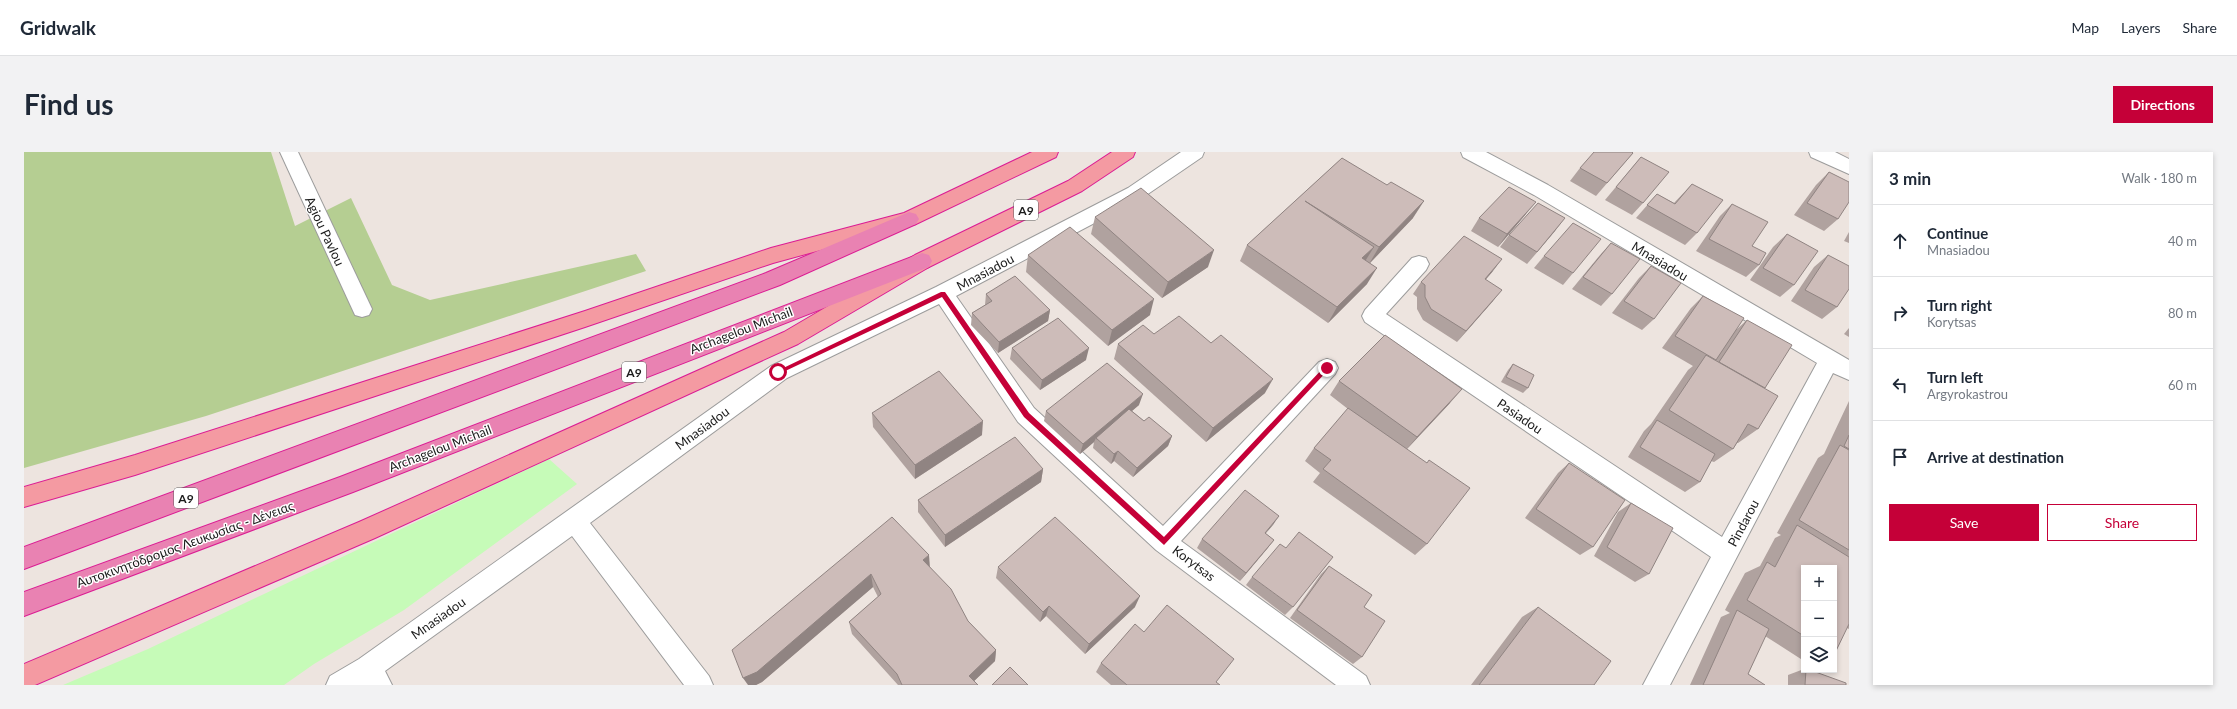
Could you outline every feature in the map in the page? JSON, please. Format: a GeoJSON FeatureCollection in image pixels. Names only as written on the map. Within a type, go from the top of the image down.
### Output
{"type":"FeatureCollection","features":[{"type":"Feature","properties":{"kind":"highway","name":"A9"},"geometry":{"type":"LineString","coordinates":[[24,558],[347,439],[773,279],[909,219],[1050,152]]}},
{"type":"Feature","properties":{"kind":"highway","name":"Archagelou Michail"},"geometry":{"type":"LineString","coordinates":[[345,485],[922,261],[1075,186],[1126,152]]}},
{"type":"Feature","properties":{"kind":"highway"},"geometry":{"type":"LineString","coordinates":[[24,497],[150,460],[585,319],[770,256],[909,219]]}},
{"type":"Feature","properties":{"kind":"highway"},"geometry":{"type":"LineString","coordinates":[[24,677],[367,530],[791,338],[922,261]]}},
{"type":"Feature","properties":{"kind":"highway","name":"Αυτοκινητόδρομος Λευκωσίας - Δένειας"},"geometry":{"type":"LineString","coordinates":[[24,604],[345,485]]}},
{"type":"Feature","properties":{"kind":"street","name":"Agiou Pavlou"},"geometry":{"type":"LineString","coordinates":[[288,152],[362,309]]}},
{"type":"Feature","properties":{"kind":"street","name":"Mnasiadou"},"geometry":{"type":"LineString","coordinates":[[339,685],[373,677],[574,521],[778,372],[943,293],[1135,193],[1195,152]]}},
{"type":"Feature","properties":{"kind":"street","name":"Mnasiadou"},"geometry":{"type":"LineString","coordinates":[[1470,152],[1541,190],[1849,371]]}},
{"type":"Feature","properties":{"kind":"street"},"geometry":{"type":"LineString","coordinates":[[1818,152],[1849,167]]}},
{"type":"Feature","properties":{"kind":"street","name":"Pasiadou"},"geometry":{"type":"LineString","coordinates":[[1419,264],[1372,316],[1727,554]]}},
{"type":"Feature","properties":{"kind":"street","name":"Korytsas"},"geometry":{"type":"LineString","coordinates":[[943,293],[1026,415],[1164,542],[1357,685]]}},
{"type":"Feature","properties":{"kind":"street","name":"Pindarou"},"geometry":{"type":"LineString","coordinates":[[1656,685],[1829,360]]}},
{"type":"Feature","properties":{"kind":"street"},"geometry":{"type":"LineString","coordinates":[[1164,542],[1327,368]]}},
{"type":"Feature","properties":{"kind":"street"},"geometry":{"type":"LineString","coordinates":[[574,521],[700,685]]}},
{"type":"Feature","properties":{"kind":"green space"},"geometry":{"type":"Polygon","coordinates":[[[24,152],[271,152],[295,226],[351,198],[392,285],[430,300],[636,254],[646,271],[206,416],[24,468],[24,152]]]}},
{"type":"Feature","properties":{"kind":"green space"},"geometry":{"type":"Polygon","coordinates":[[[549,459],[577,484],[404,610],[314,664],[284,685],[63,685],[148,649],[549,459]]]}},
{"type":"Feature","properties":{"kind":"building"},"geometry":{"type":"Polygon","coordinates":[[[1594,152],[1633,153],[1607,183],[1580,168],[1594,152]]]}},
{"type":"Feature","properties":{"kind":"building"},"geometry":{"type":"Polygon","coordinates":[[[1641,157],[1669,172],[1643,203],[1616,187],[1641,157]]]}},
{"type":"Feature","properties":{"kind":"building"},"geometry":{"type":"Polygon","coordinates":[[[1342,158],[1387,185],[1391,182],[1424,201],[1379,247],[1305,201],[1374,247],[1362,258],[1377,268],[1337,307],[1247,245],[1342,158]]]}},
{"type":"Feature","properties":{"kind":"building"},"geometry":{"type":"Polygon","coordinates":[[[1829,172],[1849,182],[1849,202],[1838,219],[1807,203],[1829,172]]]}},
{"type":"Feature","properties":{"kind":"building"},"geometry":{"type":"Polygon","coordinates":[[[1692,184],[1723,200],[1697,233],[1647,205],[1657,194],[1675,204],[1692,184]]]}},
{"type":"Feature","properties":{"kind":"building"},"geometry":{"type":"Polygon","coordinates":[[[1509,187],[1536,202],[1507,234],[1479,218],[1509,187]]]}},
{"type":"Feature","properties":{"kind":"building"},"geometry":{"type":"Polygon","coordinates":[[[1141,188],[1214,250],[1168,282],[1095,217],[1141,188]]]}},
{"type":"Feature","properties":{"kind":"building"},"geometry":{"type":"Polygon","coordinates":[[[1538,203],[1565,218],[1537,252],[1509,235],[1538,203]]]}},
{"type":"Feature","properties":{"kind":"building"},"geometry":{"type":"Polygon","coordinates":[[[1732,204],[1768,222],[1752,246],[1766,253],[1759,265],[1709,239],[1732,204]]]}},
{"type":"Feature","properties":{"kind":"building"},"geometry":{"type":"Polygon","coordinates":[[[1573,223],[1601,239],[1573,273],[1544,256],[1573,223]]]}},
{"type":"Feature","properties":{"kind":"building"},"geometry":{"type":"Polygon","coordinates":[[[1070,227],[1154,299],[1112,330],[1028,255],[1070,227]]]}},
{"type":"Feature","properties":{"kind":"building"},"geometry":{"type":"Polygon","coordinates":[[[1787,234],[1818,251],[1794,285],[1763,268],[1787,234]]]}},
{"type":"Feature","properties":{"kind":"building"},"geometry":{"type":"Polygon","coordinates":[[[1464,236],[1502,259],[1485,279],[1502,290],[1466,331],[1431,309],[1425,297],[1425,285],[1421,282],[1464,236]]]}},
{"type":"Feature","properties":{"kind":"building"},"geometry":{"type":"Polygon","coordinates":[[[1611,243],[1640,259],[1612,294],[1583,277],[1611,243]]]}},
{"type":"Feature","properties":{"kind":"building"},"geometry":{"type":"Polygon","coordinates":[[[1828,255],[1849,266],[1849,289],[1837,307],[1805,290],[1828,255]]]}},
{"type":"Feature","properties":{"kind":"building"},"geometry":{"type":"Polygon","coordinates":[[[1651,266],[1681,283],[1654,319],[1624,301],[1651,266]]]}},
{"type":"Feature","properties":{"kind":"building"},"geometry":{"type":"Polygon","coordinates":[[[1015,276],[1050,310],[999,342],[972,313],[992,301],[986,294],[1015,276]]]}},
{"type":"Feature","properties":{"kind":"building"},"geometry":{"type":"Polygon","coordinates":[[[1703,296],[1744,318],[1716,360],[1675,336],[1703,296]]]}},
{"type":"Feature","properties":{"kind":"building"},"geometry":{"type":"Polygon","coordinates":[[[1179,316],[1211,343],[1221,335],[1273,379],[1213,428],[1118,344],[1143,325],[1154,334],[1179,316]]]}},
{"type":"Feature","properties":{"kind":"building"},"geometry":{"type":"Polygon","coordinates":[[[1058,318],[1089,348],[1042,380],[1012,348],[1058,318]]]}},
{"type":"Feature","properties":{"kind":"building"},"geometry":{"type":"Polygon","coordinates":[[[1747,320],[1792,345],[1765,388],[1719,362],[1747,320]]]}},
{"type":"Feature","properties":{"kind":"building"},"geometry":{"type":"Polygon","coordinates":[[[1385,335],[1462,389],[1417,437],[1339,381],[1385,335]]]}},
{"type":"Feature","properties":{"kind":"building"},"geometry":{"type":"Polygon","coordinates":[[[1706,355],[1778,396],[1758,429],[1748,424],[1733,449],[1669,410],[1706,355]]]}},
{"type":"Feature","properties":{"kind":"building"},"geometry":{"type":"Polygon","coordinates":[[[1107,363],[1143,394],[1083,444],[1046,411],[1107,363]]]}},
{"type":"Feature","properties":{"kind":"building"},"geometry":{"type":"Polygon","coordinates":[[[1513,364],[1534,375],[1528,388],[1506,377],[1513,364]]]}},
{"type":"Feature","properties":{"kind":"building"},"geometry":{"type":"Polygon","coordinates":[[[939,371],[983,421],[915,465],[872,413],[939,371]]]}},
{"type":"Feature","properties":{"kind":"building"},"geometry":{"type":"Polygon","coordinates":[[[1348,408],[1427,463],[1429,460],[1470,488],[1427,544],[1323,469],[1331,460],[1314,448],[1348,408]]]}},
{"type":"Feature","properties":{"kind":"building"},"geometry":{"type":"Polygon","coordinates":[[[1129,409],[1144,421],[1149,417],[1172,436],[1137,468],[1118,451],[1114,454],[1096,438],[1129,409]]]}},
{"type":"Feature","properties":{"kind":"building"},"geometry":{"type":"Polygon","coordinates":[[[1657,420],[1715,454],[1700,482],[1640,447],[1657,420]]]}},
{"type":"Feature","properties":{"kind":"building"},"geometry":{"type":"Polygon","coordinates":[[[1849,435],[1849,449],[1844,446],[1849,435]]]}},
{"type":"Feature","properties":{"kind":"building"},"geometry":{"type":"Polygon","coordinates":[[[1015,437],[1043,469],[945,535],[918,500],[1015,437]]]}},
{"type":"Feature","properties":{"kind":"building"},"geometry":{"type":"Polygon","coordinates":[[[1840,445],[1849,450],[1849,550],[1799,520],[1840,445]]]}},
{"type":"Feature","properties":{"kind":"building"},"geometry":{"type":"Polygon","coordinates":[[[1569,463],[1625,500],[1593,547],[1536,509],[1569,463]]]}},
{"type":"Feature","properties":{"kind":"building"},"geometry":{"type":"Polygon","coordinates":[[[1245,490],[1279,516],[1265,533],[1274,540],[1246,573],[1202,539],[1245,490]]]}},
{"type":"Feature","properties":{"kind":"building"},"geometry":{"type":"Polygon","coordinates":[[[1631,503],[1673,528],[1649,574],[1607,547],[1631,503]]]}},
{"type":"Feature","properties":{"kind":"building"},"geometry":{"type":"Polygon","coordinates":[[[892,517],[929,555],[923,560],[951,589],[968,621],[996,650],[969,676],[978,685],[902,685],[897,674],[849,622],[881,594],[871,574],[757,672],[743,678],[732,650],[892,517]]]}},
{"type":"Feature","properties":{"kind":"building"},"geometry":{"type":"Polygon","coordinates":[[[1055,517],[1140,596],[1089,644],[1049,606],[1043,612],[998,567],[1055,517]]]}},
{"type":"Feature","properties":{"kind":"building"},"geometry":{"type":"Polygon","coordinates":[[[1797,525],[1849,557],[1849,624],[1837,649],[1837,565],[1801,565],[1801,634],[1747,600],[1767,562],[1775,567],[1797,525]]]}},
{"type":"Feature","properties":{"kind":"building"},"geometry":{"type":"Polygon","coordinates":[[[1299,532],[1333,557],[1293,607],[1252,577],[1280,544],[1286,548],[1299,532]]]}},
{"type":"Feature","properties":{"kind":"building"},"geometry":{"type":"Polygon","coordinates":[[[1329,566],[1372,595],[1364,607],[1385,621],[1362,657],[1297,610],[1329,566]]]}},
{"type":"Feature","properties":{"kind":"building"},"geometry":{"type":"Polygon","coordinates":[[[1167,605],[1234,659],[1216,682],[1220,685],[1127,685],[1101,663],[1135,624],[1144,632],[1167,605]]]}},
{"type":"Feature","properties":{"kind":"building"},"geometry":{"type":"Polygon","coordinates":[[[1538,607],[1611,661],[1594,685],[1479,685],[1538,607]]]}},
{"type":"Feature","properties":{"kind":"building"},"geometry":{"type":"Polygon","coordinates":[[[1737,610],[1769,629],[1748,674],[1765,685],[1703,685],[1737,610]]]}},
{"type":"Feature","properties":{"kind":"building"},"geometry":{"type":"Polygon","coordinates":[[[1010,667],[1028,685],[992,685],[1010,667]]]}},
{"type":"Feature","properties":{"kind":"building"},"geometry":{"type":"Polygon","coordinates":[[[1806,673],[1818,673],[1846,683],[1846,685],[1805,685],[1806,673]]]}},
{"type":"Feature","properties":{"kind":"route"},"geometry":{"type":"LineString","coordinates":[[778,372],[943,293],[1026,415],[1164,542],[1327,368]]}}]}
